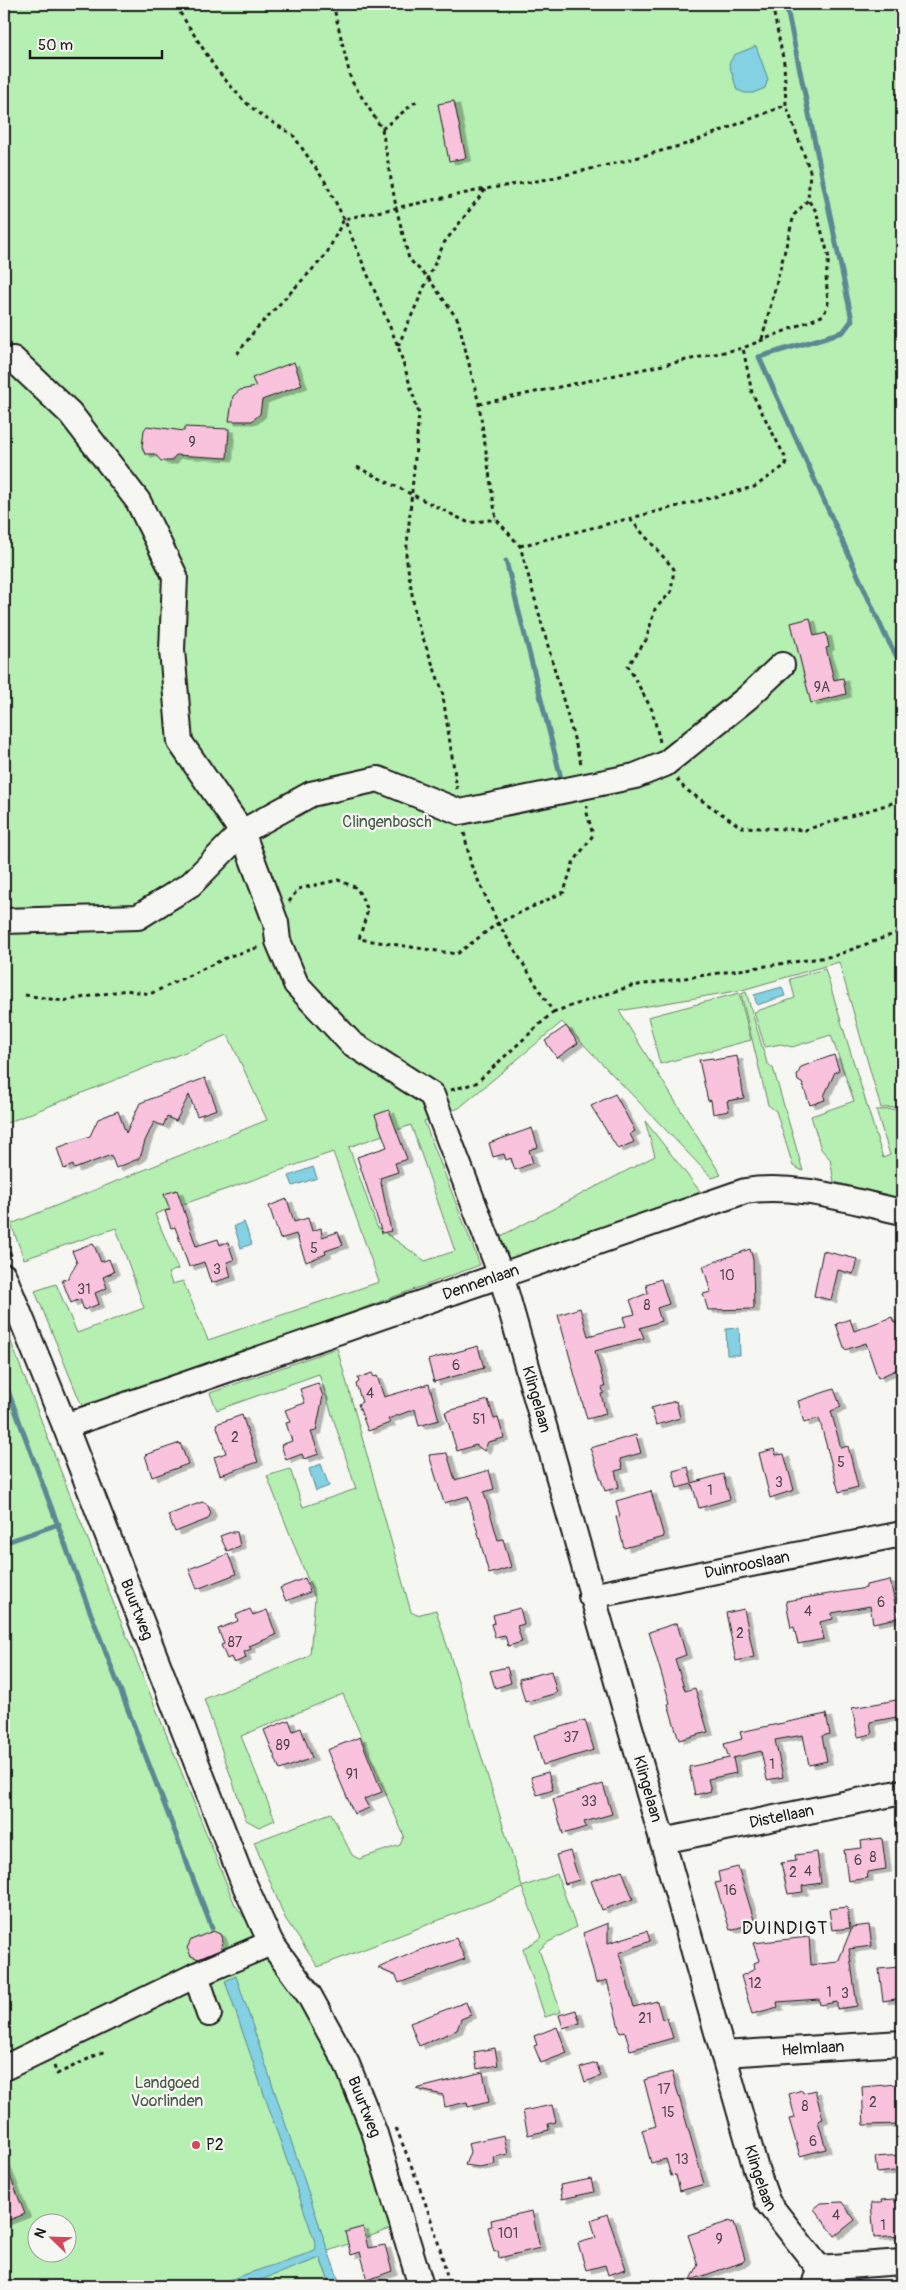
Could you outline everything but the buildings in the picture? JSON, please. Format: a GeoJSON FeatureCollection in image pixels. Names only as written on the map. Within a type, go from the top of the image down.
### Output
{"type":"FeatureCollection","features":[{"type":"Feature","properties":{"kind":"street"},"geometry":{"type":"LineString","coordinates":[[13,359],[70,414],[138,501],[175,576],[172,650],[180,742],[242,832],[296,984],[351,1043],[432,1095]]}},
{"type":"Feature","properties":{"kind":"street"},"geometry":{"type":"LineString","coordinates":[[4,920],[138,917],[191,884],[242,832],[311,794],[378,779],[460,812],[635,776],[665,764],[746,698],[782,665]]}},
{"type":"Feature","properties":{"kind":"street","name":"Klingelaan"},"geometry":{"type":"LineString","coordinates":[[432,1095],[501,1275],[591,1596],[768,2203],[816,2277]]}},
{"type":"Feature","properties":{"kind":"street","name":"Dennenlaan"},"geometry":{"type":"LineString","coordinates":[[65,1426],[745,1191],[768,1188],[792,1189],[902,1212]]}},
{"type":"Feature","properties":{"kind":"street","name":"Buurtweg"},"geometry":{"type":"LineString","coordinates":[[9,1270],[65,1426],[242,1879],[271,1942],[308,1994],[347,2064],[375,2134],[421,2286]]}},
{"type":"Feature","properties":{"kind":"street","name":"Duinrooslaan"},"geometry":{"type":"LineString","coordinates":[[591,1596],[902,1534]]}},
{"type":"Feature","properties":{"kind":"street","name":"Distellaan"},"geometry":{"type":"LineString","coordinates":[[662,1841],[902,1792]]}},
{"type":"Feature","properties":{"kind":"street"},"geometry":{"type":"LineString","coordinates":[[4,2068],[196,1975],[271,1942]]}},
{"type":"Feature","properties":{"kind":"street"},"geometry":{"type":"LineString","coordinates":[[196,1975],[209,2014]]}},
{"type":"Feature","properties":{"kind":"street","name":"Helmlaan"},"geometry":{"type":"LineString","coordinates":[[723,2054],[902,2043]]}},
{"type":"Feature","properties":{"kind":"street"},"geometry":{"type":"LineString","coordinates":[[816,2277],[902,2262]]}},
{"type":"Feature","properties":{"kind":"path"},"geometry":{"type":"LineString","coordinates":[[195,4],[177,8],[216,69],[244,102],[262,116],[293,135],[326,183],[344,219],[398,346],[419,414],[406,556],[416,619],[442,690],[460,812],[471,865],[498,924],[553,1012]]}},
{"type":"Feature","properties":{"kind":"path"},"geometry":{"type":"LineString","coordinates":[[25,995],[63,1001],[126,990],[150,994],[277,932],[298,889],[338,880],[357,888],[368,910],[359,939],[457,954],[498,924],[564,892],[573,863],[593,835],[587,813],[588,786],[520,546],[496,519],[479,404],[458,320],[429,279],[409,259],[396,207],[382,129],[351,80],[333,4]]}},
{"type":"Feature","properties":{"kind":"path"},"geometry":{"type":"LineString","coordinates":[[479,404],[743,348],[824,316],[828,303],[826,276],[829,258],[816,211],[808,200],[810,172],[786,105],[784,63],[772,4]]}},
{"type":"Feature","properties":{"kind":"path"},"geometry":{"type":"LineString","coordinates":[[382,129],[418,100]]}},
{"type":"Feature","properties":{"kind":"path"},"geometry":{"type":"LineString","coordinates":[[344,219],[485,189],[543,180],[647,155],[690,143],[786,105]]}},
{"type":"Feature","properties":{"kind":"path"},"geometry":{"type":"LineString","coordinates":[[398,346],[444,243],[485,189]]}},
{"type":"Feature","properties":{"kind":"path"},"geometry":{"type":"LineString","coordinates":[[762,339],[794,214],[808,200]]}},
{"type":"Feature","properties":{"kind":"path"},"geometry":{"type":"LineString","coordinates":[[237,354],[256,329],[326,255],[344,219]]}},
{"type":"Feature","properties":{"kind":"path"},"geometry":{"type":"LineString","coordinates":[[520,546],[754,487],[786,465],[785,457],[752,393],[743,348]]}},
{"type":"Feature","properties":{"kind":"path"},"geometry":{"type":"LineString","coordinates":[[356,467],[469,523],[496,519]]}},
{"type":"Feature","properties":{"kind":"path"},"geometry":{"type":"LineString","coordinates":[[432,1095],[476,1083],[553,1012],[631,986],[834,956],[902,931]]}},
{"type":"Feature","properties":{"kind":"path"},"geometry":{"type":"LineString","coordinates":[[4,1237],[9,1270]]}},
{"type":"Feature","properties":{"kind":"path"},"geometry":{"type":"LineString","coordinates":[[47,2046],[57,2074],[105,2052]]}},
{"type":"Feature","properties":{"kind":"path"},"geometry":{"type":"LineString","coordinates":[[394,2122],[418,2181],[443,2260],[449,2286]]}},
{"type":"Feature","properties":{"kind":"green space","name":"Clingenbosch"},"geometry":{"type":"Polygon","coordinates":[[[4,4],[902,4],[902,1107],[881,1108],[839,962],[742,990],[619,1011],[721,1175],[712,1178],[562,1022],[459,1108],[424,1121],[480,1265],[84,1411],[35,1291],[56,1284],[77,1333],[144,1308],[116,1228],[24,1259],[11,1224],[267,1120],[228,1035],[4,1124],[4,4]],[[411,1125],[349,1147],[377,1227],[425,1261],[455,1251],[411,1125]],[[333,1152],[155,1214],[178,1269],[168,1273],[172,1284],[183,1281],[208,1340],[379,1282],[333,1152]]]}},
{"type":"Feature","properties":{"kind":"green space"},"geometry":{"type":"Polygon","coordinates":[[[825,969],[883,1158],[890,1155],[876,1110],[902,1109],[902,1197],[899,1198],[834,1182],[830,1159],[821,1149],[811,1116],[854,1101],[831,1035],[792,1047],[781,1044],[765,1047],[754,1012],[795,998],[790,979],[825,969]]]}},
{"type":"Feature","properties":{"kind":"green space"},"geometry":{"type":"Polygon","coordinates":[[[746,992],[767,1063],[773,1068],[803,1171],[793,1166],[776,1111],[768,1105],[741,994],[746,992]]]}},
{"type":"Feature","properties":{"kind":"green space"},"geometry":{"type":"Polygon","coordinates":[[[739,993],[751,1040],[660,1064],[648,1017],[739,993]]]}},
{"type":"Feature","properties":{"kind":"green space"},"geometry":{"type":"Polygon","coordinates":[[[645,1121],[703,1195],[508,1263],[499,1237],[655,1156],[645,1121]]]}},
{"type":"Feature","properties":{"kind":"green space","name":"Landgoed Voorlinden"},"geometry":{"type":"Polygon","coordinates":[[[4,1324],[68,1490],[235,1905],[274,1957],[352,2093],[396,2227],[300,2261],[301,2265],[320,2258],[331,2286],[4,2286],[4,1324]]]}},
{"type":"Feature","properties":{"kind":"green space"},"geometry":{"type":"Polygon","coordinates":[[[337,1348],[411,1612],[417,1615],[436,1610],[522,1887],[557,1874],[576,1927],[547,1943],[539,1950],[561,2012],[545,2017],[523,1949],[542,1937],[522,1888],[318,1967],[285,1918],[254,1842],[331,1813],[352,1855],[359,1859],[400,1845],[404,1836],[343,1694],[241,1736],[275,1820],[259,1827],[246,1820],[204,1699],[305,1658],[310,1654],[315,1598],[267,1476],[290,1469],[303,1507],[356,1489],[319,1374],[217,1410],[210,1393],[337,1348]]]}},
{"type":"Feature","properties":{"kind":"water"},"geometry":{"type":"Polygon","coordinates":[[[756,46],[768,79],[765,88],[753,93],[745,93],[737,90],[729,64],[734,55],[756,46]]]}},
{"type":"Feature","properties":{"kind":"water"},"geometry":{"type":"Polygon","coordinates":[[[782,987],[785,996],[757,1005],[754,995],[782,987]]]}},
{"type":"Feature","properties":{"kind":"water"},"geometry":{"type":"Polygon","coordinates":[[[313,1167],[317,1178],[293,1186],[289,1176],[313,1167]]]}},
{"type":"Feature","properties":{"kind":"water"},"geometry":{"type":"Polygon","coordinates":[[[244,1222],[252,1244],[241,1248],[234,1226],[244,1222]]]}},
{"type":"Feature","properties":{"kind":"water"},"geometry":{"type":"Polygon","coordinates":[[[739,1328],[740,1355],[727,1355],[726,1329],[739,1328]]]}},
{"type":"Feature","properties":{"kind":"water"},"geometry":{"type":"Polygon","coordinates":[[[321,1464],[329,1486],[316,1491],[309,1469],[321,1464]]]}},
{"type":"Feature","properties":{"kind":"water"},"geometry":{"type":"Polygon","coordinates":[[[236,1976],[341,2286],[331,2286],[320,2258],[244,2286],[211,2286],[315,2251],[316,2245],[225,1981],[236,1976]]]}},
{"type":"Feature","properties":{"kind":"waterway"},"geometry":{"type":"LineString","coordinates":[[786,4],[852,320],[843,332],[759,357],[885,635],[902,666]]}},
{"type":"Feature","properties":{"kind":"waterway"},"geometry":{"type":"LineString","coordinates":[[506,561],[561,778]]}},
{"type":"Feature","properties":{"kind":"waterway"},"geometry":{"type":"LineString","coordinates":[[4,1380],[86,1601],[212,1928]]}},
{"type":"Feature","properties":{"kind":"waterway"},"geometry":{"type":"LineString","coordinates":[[4,1543],[59,1524]]}},
{"type":"Feature","properties":{"kind":"place","name":"P2"},"geometry":{"type":"Point","coordinates":[196,2145]}},
{"type":"Feature","properties":{"kind":"district","name":"DUINDIGT"},"geometry":{"type":"Point","coordinates":[785,1928]}}]}
